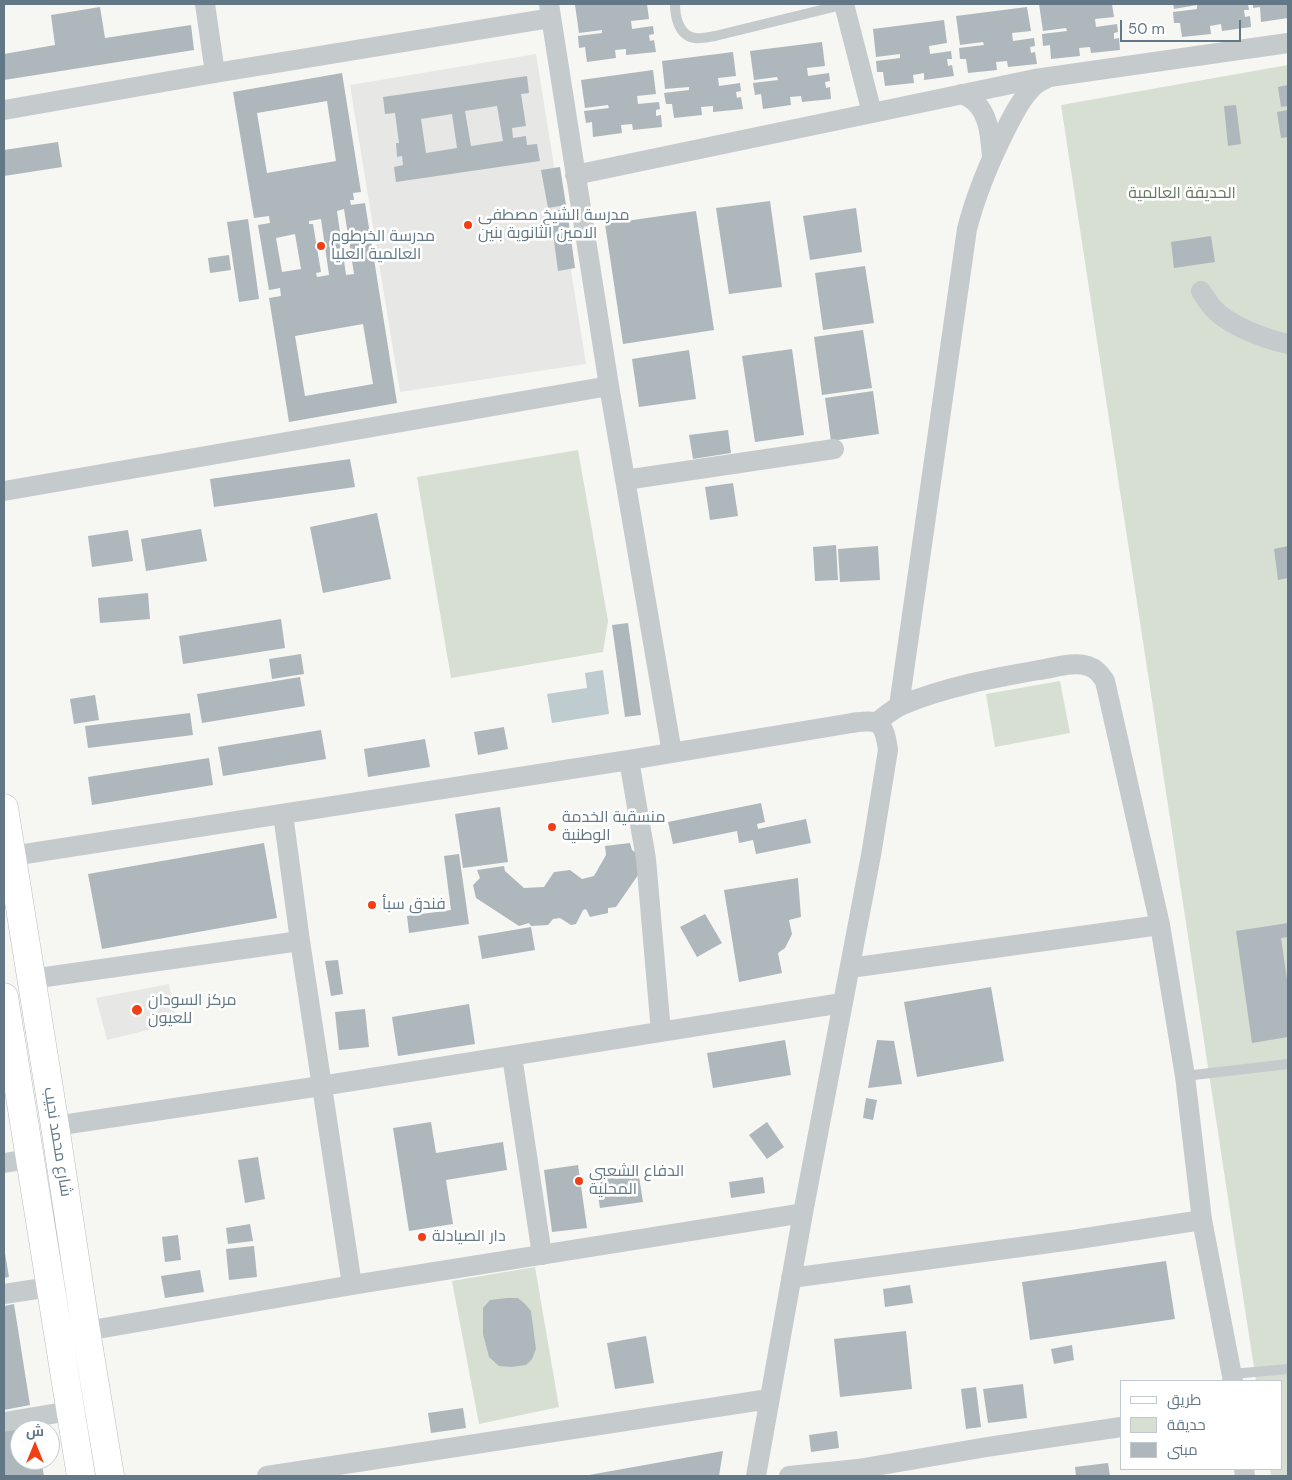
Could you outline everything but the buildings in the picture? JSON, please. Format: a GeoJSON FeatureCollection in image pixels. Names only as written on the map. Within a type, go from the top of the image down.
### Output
{"type":"FeatureCollection","features":[{"type":"Feature","properties":{"kind":"main road","name":"شارع محمد نجيب"},"geometry":{"type":"LineString","coordinates":[[4,808],[56,1126],[86,1331],[110,1476]]}},
{"type":"Feature","properties":{"kind":"main road","name":"شارع محمد نجيب"},"geometry":{"type":"LineString","coordinates":[[4,997],[16,1161],[50,1287],[81,1476]]}},
{"type":"Feature","properties":{"kind":"street"},"geometry":{"type":"LineString","coordinates":[[205,4],[215,73]]}},
{"type":"Feature","properties":{"kind":"street"},"geometry":{"type":"LineString","coordinates":[[845,4],[872,112]]}},
{"type":"Feature","properties":{"kind":"street"},"geometry":{"type":"LineString","coordinates":[[4,110],[550,11],[609,386],[672,753]]}},
{"type":"Feature","properties":{"kind":"street"},"geometry":{"type":"LineString","coordinates":[[576,175],[872,112],[1050,77],[1288,43]]}},
{"type":"Feature","properties":{"kind":"street"},"geometry":{"type":"LineString","coordinates":[[899,706],[967,229],[973,206],[992,156],[1010,121],[1024,98],[1036,85],[1050,77]]}},
{"type":"Feature","properties":{"kind":"street"},"geometry":{"type":"LineString","coordinates":[[962,94],[976,103],[982,113],[988,126],[992,156]]}},
{"type":"Feature","properties":{"kind":"street"},"geometry":{"type":"LineString","coordinates":[[1201,291],[1213,308],[1229,320],[1251,333],[1288,344]]}},
{"type":"Feature","properties":{"kind":"street"},"geometry":{"type":"LineString","coordinates":[[4,491],[609,386]]}},
{"type":"Feature","properties":{"kind":"street"},"geometry":{"type":"LineString","coordinates":[[625,480],[834,449]]}},
{"type":"Feature","properties":{"kind":"street"},"geometry":{"type":"LineString","coordinates":[[12,856],[629,760],[862,721],[877,722],[899,706],[968,684],[1073,664],[1087,666],[1098,671],[1105,681],[1160,925],[1185,1076],[1202,1220],[1232,1377]]}},
{"type":"Feature","properties":{"kind":"street"},"geometry":{"type":"LineString","coordinates":[[756,1476],[803,1213],[871,855],[888,750],[886,736],[882,727],[877,722]]}},
{"type":"Feature","properties":{"kind":"street"},"geometry":{"type":"LineString","coordinates":[[629,760],[646,859],[661,1032]]}},
{"type":"Feature","properties":{"kind":"street"},"geometry":{"type":"LineString","coordinates":[[283,814],[321,1086],[352,1285]]}},
{"type":"Feature","properties":{"kind":"street"},"geometry":{"type":"LineString","coordinates":[[850,968],[1160,925]]}},
{"type":"Feature","properties":{"kind":"street"},"geometry":{"type":"LineString","coordinates":[[31,979],[300,941]]}},
{"type":"Feature","properties":{"kind":"street"},"geometry":{"type":"LineString","coordinates":[[56,1126],[842,1003]]}},
{"type":"Feature","properties":{"kind":"street"},"geometry":{"type":"LineString","coordinates":[[512,1056],[542,1255]]}},
{"type":"Feature","properties":{"kind":"street"},"geometry":{"type":"LineString","coordinates":[[86,1331],[352,1285],[803,1213]]}},
{"type":"Feature","properties":{"kind":"street"},"geometry":{"type":"LineString","coordinates":[[791,1278],[1072,1240],[1202,1220]]}},
{"type":"Feature","properties":{"kind":"street"},"geometry":{"type":"LineString","coordinates":[[4,1294],[50,1287]]}},
{"type":"Feature","properties":{"kind":"street"},"geometry":{"type":"LineString","coordinates":[[267,1476],[769,1399]]}},
{"type":"Feature","properties":{"kind":"street"},"geometry":{"type":"LineString","coordinates":[[4,1422],[70,1411]]}},
{"type":"Feature","properties":{"kind":"street"},"geometry":{"type":"LineString","coordinates":[[789,1476],[858,1469],[1120,1427]]}},
{"type":"Feature","properties":{"kind":"lane"},"geometry":{"type":"LineString","coordinates":[[675,4],[679,26],[684,34],[697,39],[845,4]]}},
{"type":"Feature","properties":{"kind":"lane"},"geometry":{"type":"LineString","coordinates":[[1185,1076],[1288,1064]]}},
{"type":"Feature","properties":{"kind":"lane"},"geometry":{"type":"LineString","coordinates":[[1232,1377],[1288,1370]]}},
{"type":"Feature","properties":{"kind":"shaded area","name":"مدرسة الشيخ مصطفى الامين الثانوية بنين"},"geometry":{"type":"Polygon","coordinates":[[[536,54],[586,364],[400,392],[350,85],[536,54]]]}},
{"type":"Feature","properties":{"kind":"shaded area"},"geometry":{"type":"Polygon","coordinates":[[[603,670],[609,714],[552,723],[547,694],[587,688],[585,673],[603,670]]]}},
{"type":"Feature","properties":{"kind":"shaded area","name":"مركز السودان للعيون"},"geometry":{"type":"Polygon","coordinates":[[[169,984],[176,1023],[107,1040],[96,998],[169,984]]]}},
{"type":"Feature","properties":{"kind":"green space","name":"الحديقة العالمية"},"geometry":{"type":"Polygon","coordinates":[[[1288,65],[1288,1476],[1271,1476],[1270,1470],[1282,1470],[1282,1380],[1256,1380],[1061,105],[1288,65]]]}},
{"type":"Feature","properties":{"kind":"green space"},"geometry":{"type":"Polygon","coordinates":[[[578,450],[608,621],[603,652],[451,678],[417,477],[578,450]]]}},
{"type":"Feature","properties":{"kind":"green space"},"geometry":{"type":"Polygon","coordinates":[[[1060,681],[1070,733],[995,747],[986,694],[1060,681]]]}},
{"type":"Feature","properties":{"kind":"green space"},"geometry":{"type":"Polygon","coordinates":[[[535,1267],[559,1407],[479,1424],[452,1281],[535,1267]]]}},
{"type":"Feature","properties":{"kind":"place","name":"مدرسة الشيخ مصطفى الامين الثانوية بنين"},"geometry":{"type":"Point","coordinates":[468,225]}},
{"type":"Feature","properties":{"kind":"place","name":"مدرسة الخرطوم العالمية العليا"},"geometry":{"type":"Point","coordinates":[321,246]}},
{"type":"Feature","properties":{"kind":"place","name":"منسقية الخدمة الوطنية"},"geometry":{"type":"Point","coordinates":[552,827]}},
{"type":"Feature","properties":{"kind":"place","name":"فندق سبأ"},"geometry":{"type":"Point","coordinates":[372,905]}},
{"type":"Feature","properties":{"kind":"place","name":"مركز السودان للعيون"},"geometry":{"type":"Point","coordinates":[137,1010]}},
{"type":"Feature","properties":{"kind":"place","name":"الدفاع الشعبي المحلية"},"geometry":{"type":"Point","coordinates":[579,1181]}},
{"type":"Feature","properties":{"kind":"place","name":"دار الصيادلة"},"geometry":{"type":"Point","coordinates":[422,1237]}}]}
